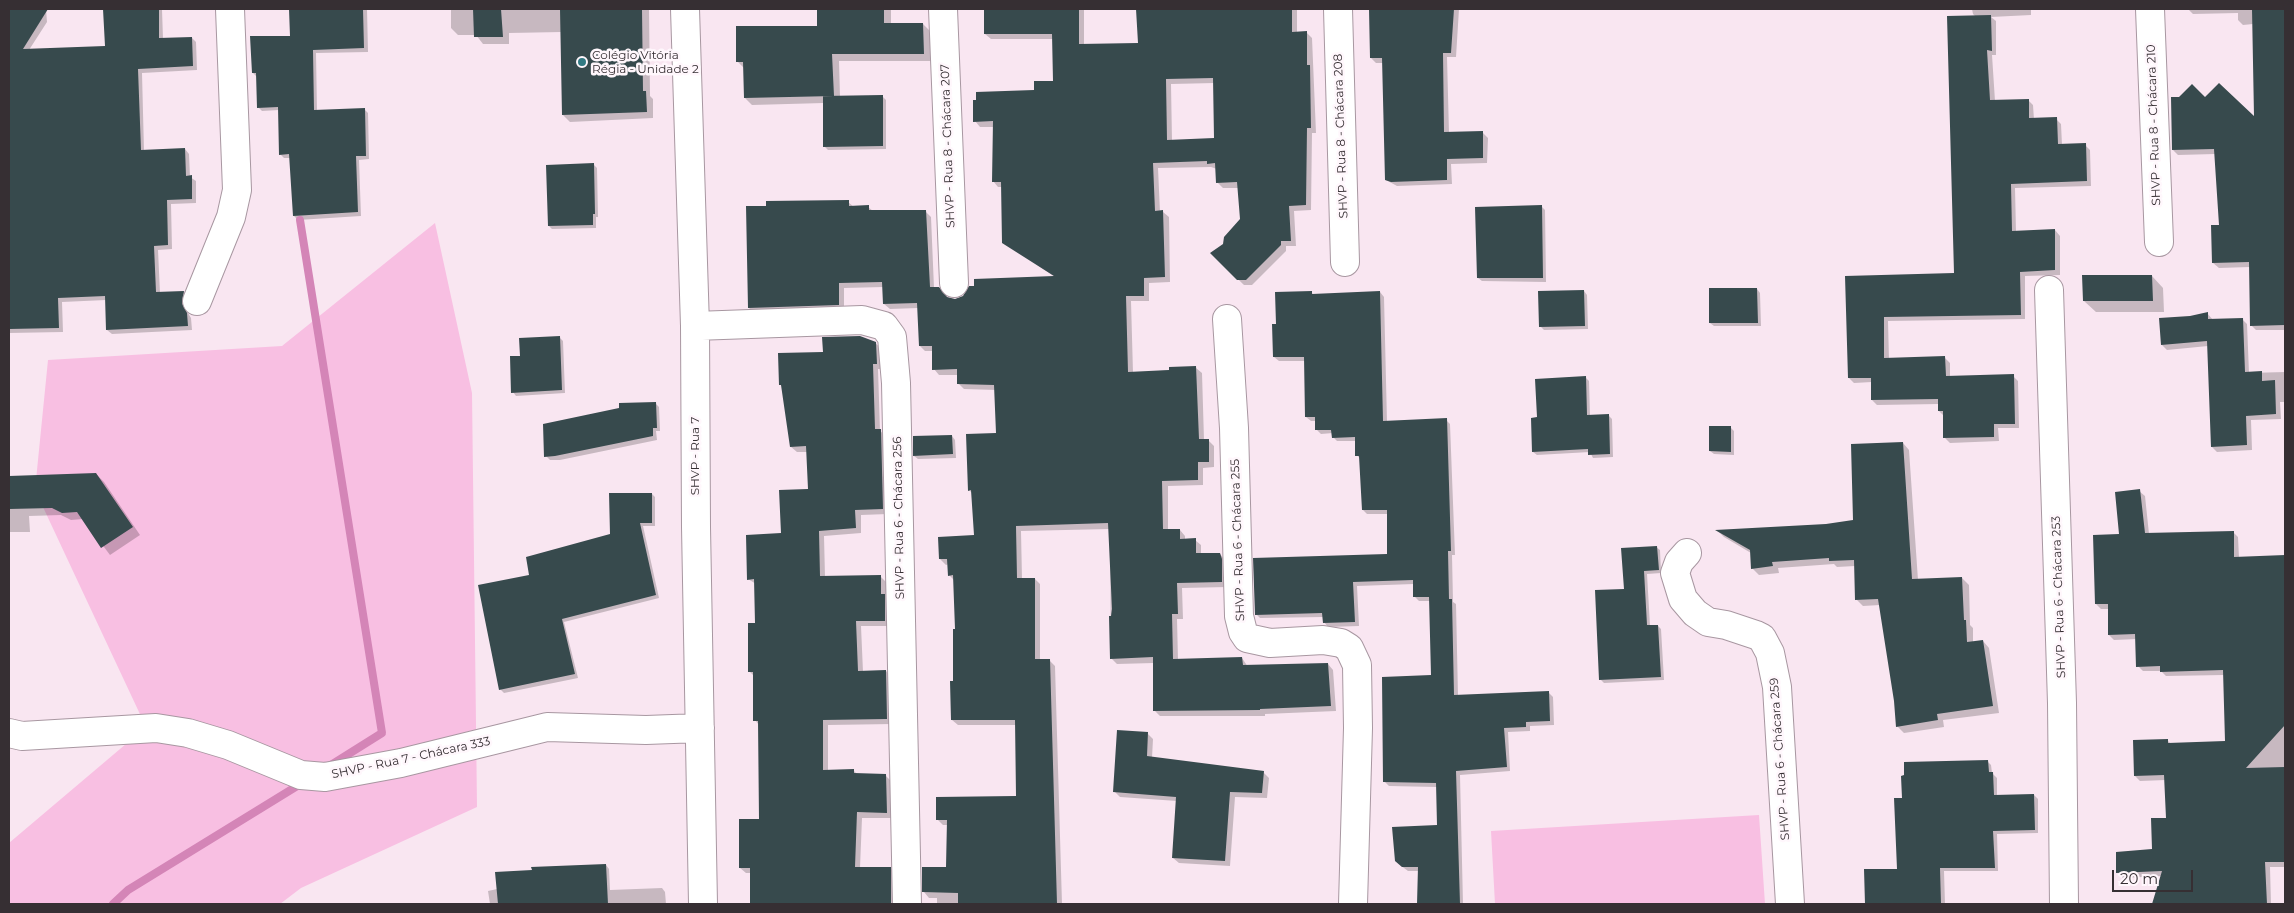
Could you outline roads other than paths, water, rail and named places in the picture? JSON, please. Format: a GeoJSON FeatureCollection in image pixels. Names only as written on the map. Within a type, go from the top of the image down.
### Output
{"type":"FeatureCollection","features":[{"type":"Feature","properties":{"kind":"street"},"geometry":{"type":"LineString","coordinates":[[197,301],[231,217],[237,190],[230,9]]}},
{"type":"Feature","properties":{"kind":"street","name":"SHVP - Rua 7"},"geometry":{"type":"LineString","coordinates":[[684,9],[695,326],[702,904]]}},
{"type":"Feature","properties":{"kind":"street","name":"SHVP - Rua 8 - Chácara 207"},"geometry":{"type":"LineString","coordinates":[[943,9],[954,283]]}},
{"type":"Feature","properties":{"kind":"street","name":"SHVP - Rua 8 - Chácara 208"},"geometry":{"type":"LineString","coordinates":[[1338,9],[1345,262]]}},
{"type":"Feature","properties":{"kind":"street","name":"SHVP - Rua 8 - Chácara 210"},"geometry":{"type":"LineString","coordinates":[[2150,9],[2159,242]]}},
{"type":"Feature","properties":{"kind":"street","name":"SHVP - Rua 6 - Chácara 253"},"geometry":{"type":"LineString","coordinates":[[2049,290],[2062,703],[2064,904]]}},
{"type":"Feature","properties":{"kind":"street","name":"SHVP - Rua 6 - Chácara 255"},"geometry":{"type":"LineString","coordinates":[[1227,319],[1234,428],[1239,616],[1243,632],[1248,638],[1270,643],[1323,640],[1341,643],[1349,648],[1357,665],[1358,728],[1353,904]]}},
{"type":"Feature","properties":{"kind":"street","name":"SHVP - Rua 6 - Chácara 256"},"geometry":{"type":"LineString","coordinates":[[695,326],[862,320],[884,326],[892,337],[896,383],[907,904]]}},
{"type":"Feature","properties":{"kind":"street","name":"SHVP - Rua 6 - Chácara 259"},"geometry":{"type":"LineString","coordinates":[[1687,553],[1679,562],[1675,573],[1683,599],[1695,613],[1708,622],[1756,634],[1762,638],[1770,653],[1777,686],[1790,904]]}},
{"type":"Feature","properties":{"kind":"street","name":"SHVP - Rua 7 - Chácara 333"},"geometry":{"type":"LineString","coordinates":[[9,733],[22,736],[156,728],[180,732],[228,745],[301,775],[326,777],[401,763],[547,727],[646,730],[700,728]]}},
{"type":"Feature","properties":{"kind":"waterway"},"geometry":{"type":"LineString","coordinates":[[300,220],[382,733],[331,765]]}},
{"type":"Feature","properties":{"kind":"waterway"},"geometry":{"type":"LineString","coordinates":[[113,904],[128,890],[302,783]]}},
{"type":"Feature","properties":{"kind":"place","name":"Colégio Vitória Régia - Unidade 2"},"geometry":{"type":"Point","coordinates":[582,62]}}]}
